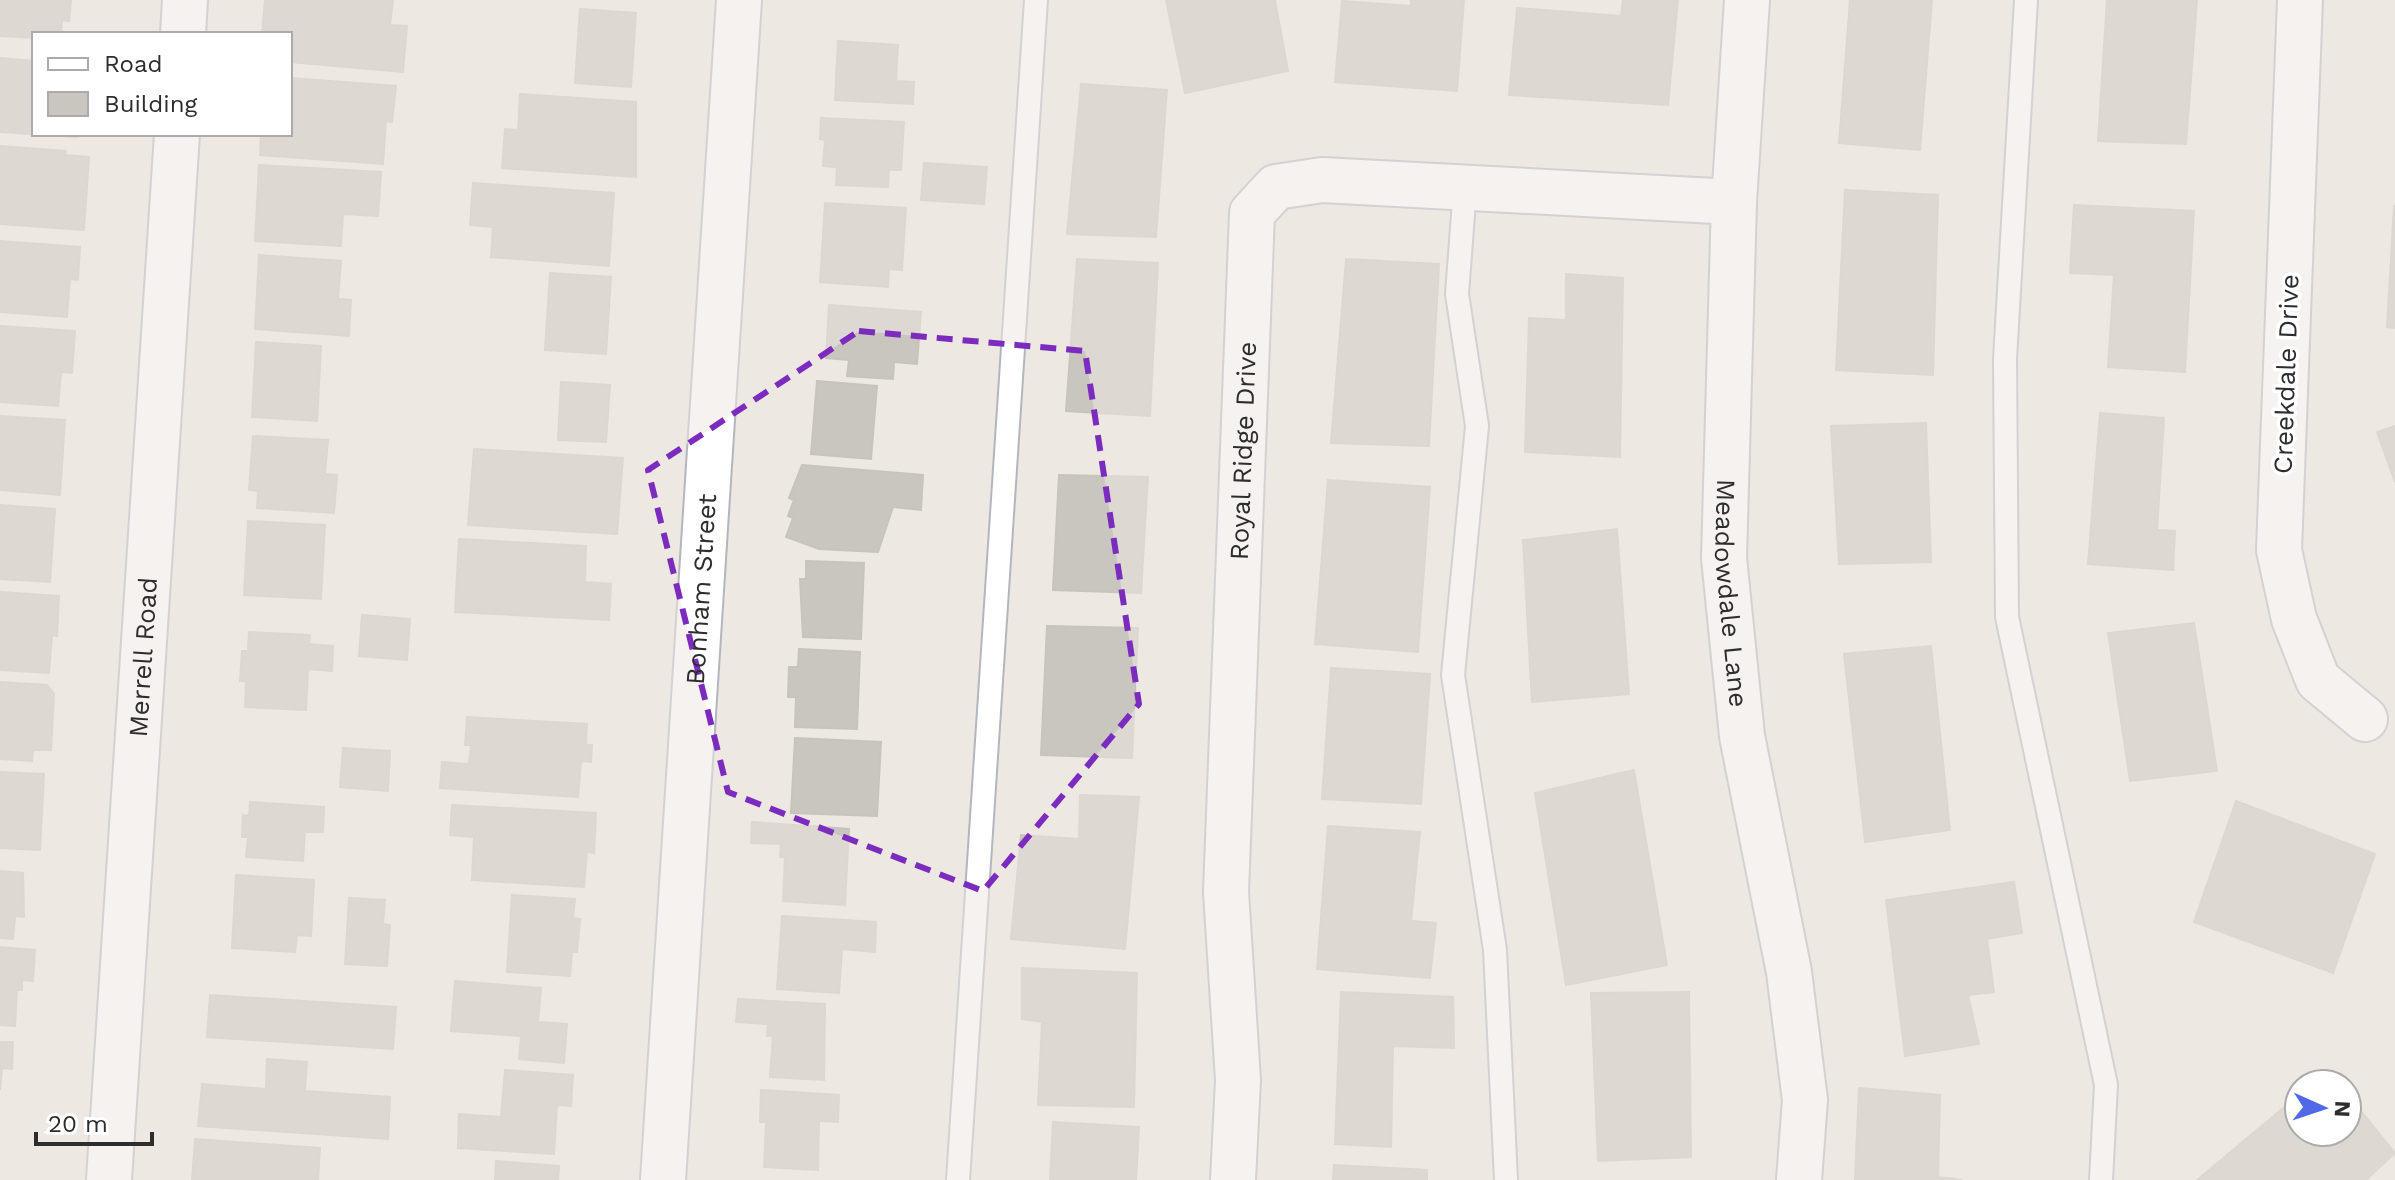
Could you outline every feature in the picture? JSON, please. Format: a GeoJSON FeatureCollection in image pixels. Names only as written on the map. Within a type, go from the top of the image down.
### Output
{"type":"FeatureCollection","features":[{"type":"Feature","properties":{"kind":"street"},"geometry":{"type":"LineString","coordinates":[[183,32],[185,0]]}},
{"type":"Feature","properties":{"kind":"street","name":"Bonham Street"},"geometry":{"type":"LineString","coordinates":[[663,1180],[739,0]]}},
{"type":"Feature","properties":{"kind":"street","name":"Meadowdale Lane"},"geometry":{"type":"LineString","coordinates":[[1747,0],[1734,202],[1724,558],[1742,736],[1789,972],[1805,1100],[1799,1180]]}},
{"type":"Feature","properties":{"kind":"street","name":"Creekdale Drive"},"geometry":{"type":"LineString","coordinates":[[2300,0],[2279,550],[2294,619],[2318,680],[2365,719]]}},
{"type":"Feature","properties":{"kind":"street","name":"Merrell Road"},"geometry":{"type":"LineString","coordinates":[[109,1180],[177,136]]}},
{"type":"Feature","properties":{"kind":"street","name":"Royal Ridge Drive"},"geometry":{"type":"LineString","coordinates":[[1233,1180],[1238,1080],[1226,892],[1252,213],[1276,187],[1322,180],[1734,202]]}},
{"type":"Feature","properties":{"kind":"lane"},"geometry":{"type":"LineString","coordinates":[[958,1180],[1036,0]]}},
{"type":"Feature","properties":{"kind":"lane"},"geometry":{"type":"LineString","coordinates":[[2026,0],[2005,359],[2007,617],[2106,1085],[2101,1180]]}},
{"type":"Feature","properties":{"kind":"lane"},"geometry":{"type":"LineString","coordinates":[[1465,188],[1457,294],[1477,426],[1453,675],[1495,950],[1506,1180]]}},
{"type":"Feature","properties":{"kind":"highlighted area"},"geometry":{"type":"Polygon","coordinates":[[[859,331],[1085,351],[1139,704],[983,891],[728,792],[648,470],[859,331]]]}},
{"type":"Feature","properties":{"kind":"building"},"geometry":{"type":"Polygon","coordinates":[[[0,0],[71,0],[69,21],[62,20],[61,32],[32,32],[32,38],[0,36],[0,0]]]}},
{"type":"Feature","properties":{"kind":"building"},"geometry":{"type":"Polygon","coordinates":[[[265,0],[393,0],[390,25],[407,26],[403,72],[292,62],[292,32],[262,32],[265,0]]]}},
{"type":"Feature","properties":{"kind":"building"},"geometry":{"type":"Polygon","coordinates":[[[1166,0],[1275,0],[1288,71],[1185,93],[1166,0]]]}},
{"type":"Feature","properties":{"kind":"building"},"geometry":{"type":"Polygon","coordinates":[[[1411,0],[1464,0],[1457,91],[1335,82],[1342,1],[1411,6],[1411,0]]]}},
{"type":"Feature","properties":{"kind":"building"},"geometry":{"type":"Polygon","coordinates":[[[1623,0],[1678,0],[1668,105],[1509,95],[1517,8],[1621,16],[1623,0]]]}},
{"type":"Feature","properties":{"kind":"building"},"geometry":{"type":"Polygon","coordinates":[[[1850,0],[1932,0],[1920,150],[1839,143],[1850,0]]]}},
{"type":"Feature","properties":{"kind":"building"},"geometry":{"type":"Polygon","coordinates":[[[2107,0],[2197,0],[2186,144],[2098,141],[2107,0]]]}},
{"type":"Feature","properties":{"kind":"building"},"geometry":{"type":"Polygon","coordinates":[[[580,9],[636,13],[631,87],[575,83],[580,9]]]}},
{"type":"Feature","properties":{"kind":"building"},"geometry":{"type":"Polygon","coordinates":[[[838,41],[898,45],[896,81],[914,82],[913,104],[835,100],[838,41]]]}},
{"type":"Feature","properties":{"kind":"building"},"geometry":{"type":"Polygon","coordinates":[[[0,58],[32,61],[32,134],[0,132],[0,58]]]}},
{"type":"Feature","properties":{"kind":"building"},"geometry":{"type":"Polygon","coordinates":[[[292,78],[396,86],[392,122],[386,121],[383,164],[260,155],[261,136],[292,136],[292,78]]]}},
{"type":"Feature","properties":{"kind":"building"},"geometry":{"type":"Polygon","coordinates":[[[1081,84],[1167,90],[1156,237],[1067,234],[1081,84]]]}},
{"type":"Feature","properties":{"kind":"building"},"geometry":{"type":"Polygon","coordinates":[[[520,94],[636,102],[636,177],[502,168],[505,129],[518,130],[520,94]]]}},
{"type":"Feature","properties":{"kind":"building"},"geometry":{"type":"Polygon","coordinates":[[[821,118],[904,122],[901,170],[889,170],[888,187],[836,185],[837,167],[823,166],[825,140],[820,139],[821,118]]]}},
{"type":"Feature","properties":{"kind":"building"},"geometry":{"type":"Polygon","coordinates":[[[0,146],[66,151],[65,155],[89,157],[84,230],[0,224],[0,146]]]}},
{"type":"Feature","properties":{"kind":"building"},"geometry":{"type":"Polygon","coordinates":[[[924,163],[987,167],[984,204],[921,200],[924,163]]]}},
{"type":"Feature","properties":{"kind":"building"},"geometry":{"type":"Polygon","coordinates":[[[259,165],[381,172],[378,216],[343,214],[341,246],[255,241],[259,165]]]}},
{"type":"Feature","properties":{"kind":"building"},"geometry":{"type":"Polygon","coordinates":[[[473,183],[614,193],[609,266],[491,257],[493,227],[470,225],[473,183]]]}},
{"type":"Feature","properties":{"kind":"building"},"geometry":{"type":"Polygon","coordinates":[[[1845,190],[1938,195],[1933,375],[1836,370],[1845,190]]]}},
{"type":"Feature","properties":{"kind":"building"},"geometry":{"type":"Polygon","coordinates":[[[825,203],[906,208],[902,270],[889,269],[888,287],[820,282],[825,203]]]}},
{"type":"Feature","properties":{"kind":"building"},"geometry":{"type":"Polygon","coordinates":[[[2074,205],[2194,211],[2185,372],[2108,367],[2114,275],[2070,273],[2074,205]]]}},
{"type":"Feature","properties":{"kind":"building"},"geometry":{"type":"Polygon","coordinates":[[[2395,206],[2395,328],[2387,327],[2395,206]]]}},
{"type":"Feature","properties":{"kind":"building"},"geometry":{"type":"Polygon","coordinates":[[[0,241],[80,247],[78,280],[70,279],[67,317],[0,312],[0,241]]]}},
{"type":"Feature","properties":{"kind":"building"},"geometry":{"type":"Polygon","coordinates":[[[259,255],[341,261],[338,299],[351,300],[349,336],[255,329],[259,255]]]}},
{"type":"Feature","properties":{"kind":"building"},"geometry":{"type":"Polygon","coordinates":[[[1077,259],[1158,263],[1150,416],[1066,411],[1077,259]]]}},
{"type":"Feature","properties":{"kind":"building"},"geometry":{"type":"Polygon","coordinates":[[[1346,259],[1439,264],[1429,446],[1331,443],[1346,259]]]}},
{"type":"Feature","properties":{"kind":"building"},"geometry":{"type":"Polygon","coordinates":[[[550,273],[611,277],[606,354],[545,350],[550,273]]]}},
{"type":"Feature","properties":{"kind":"building"},"geometry":{"type":"Polygon","coordinates":[[[1566,274],[1623,278],[1620,457],[1525,452],[1529,318],[1566,320],[1566,274]]]}},
{"type":"Feature","properties":{"kind":"building"},"geometry":{"type":"Polygon","coordinates":[[[829,305],[921,312],[917,364],[894,362],[893,379],[847,376],[849,360],[826,358],[829,305]]]}},
{"type":"Feature","properties":{"kind":"building"},"geometry":{"type":"Polygon","coordinates":[[[0,326],[75,331],[72,373],[61,372],[58,406],[0,402],[0,326]]]}},
{"type":"Feature","properties":{"kind":"building"},"geometry":{"type":"Polygon","coordinates":[[[256,342],[321,346],[317,421],[252,417],[256,342]]]}},
{"type":"Feature","properties":{"kind":"building"},"geometry":{"type":"Polygon","coordinates":[[[817,381],[877,386],[871,459],[811,454],[817,381]]]}},
{"type":"Feature","properties":{"kind":"building"},"geometry":{"type":"Polygon","coordinates":[[[561,382],[610,385],[606,442],[558,440],[561,382]]]}},
{"type":"Feature","properties":{"kind":"building"},"geometry":{"type":"Polygon","coordinates":[[[2100,413],[2164,418],[2157,530],[2175,531],[2173,570],[2088,564],[2100,413]]]}},
{"type":"Feature","properties":{"kind":"building"},"geometry":{"type":"Polygon","coordinates":[[[0,416],[65,420],[60,495],[0,490],[0,416]]]}},
{"type":"Feature","properties":{"kind":"building"},"geometry":{"type":"Polygon","coordinates":[[[1926,423],[1931,562],[1839,564],[1831,426],[1926,423]]]}},
{"type":"Feature","properties":{"kind":"building"},"geometry":{"type":"Polygon","coordinates":[[[2395,426],[2395,482],[2377,432],[2395,426]]]}},
{"type":"Feature","properties":{"kind":"building"},"geometry":{"type":"Polygon","coordinates":[[[253,436],[328,440],[325,474],[337,475],[334,513],[257,508],[258,491],[249,490],[253,436]]]}},
{"type":"Feature","properties":{"kind":"building"},"geometry":{"type":"Polygon","coordinates":[[[474,449],[623,458],[617,534],[468,525],[474,449]]]}},
{"type":"Feature","properties":{"kind":"building"},"geometry":{"type":"Polygon","coordinates":[[[802,465],[923,475],[921,510],[893,507],[878,552],[819,549],[786,537],[793,518],[788,516],[794,500],[789,498],[802,465]]]}},
{"type":"Feature","properties":{"kind":"building"},"geometry":{"type":"Polygon","coordinates":[[[1059,475],[1148,477],[1141,593],[1053,590],[1059,475]]]}},
{"type":"Feature","properties":{"kind":"building"},"geometry":{"type":"Polygon","coordinates":[[[1328,480],[1430,487],[1418,652],[1315,644],[1328,480]]]}},
{"type":"Feature","properties":{"kind":"building"},"geometry":{"type":"Polygon","coordinates":[[[0,505],[55,509],[50,582],[0,579],[0,505]]]}},
{"type":"Feature","properties":{"kind":"building"},"geometry":{"type":"Polygon","coordinates":[[[248,521],[325,525],[321,599],[244,595],[248,521]]]}},
{"type":"Feature","properties":{"kind":"building"},"geometry":{"type":"Polygon","coordinates":[[[1617,529],[1629,694],[1532,702],[1523,540],[1617,529]]]}},
{"type":"Feature","properties":{"kind":"building"},"geometry":{"type":"Polygon","coordinates":[[[459,539],[586,546],[585,582],[611,584],[609,620],[455,612],[459,539]]]}},
{"type":"Feature","properties":{"kind":"building"},"geometry":{"type":"Polygon","coordinates":[[[806,561],[864,563],[861,639],[803,637],[800,579],[806,579],[806,561]]]}},
{"type":"Feature","properties":{"kind":"building"},"geometry":{"type":"Polygon","coordinates":[[[0,592],[59,596],[57,636],[52,635],[49,673],[0,670],[0,592]]]}},
{"type":"Feature","properties":{"kind":"building"},"geometry":{"type":"Polygon","coordinates":[[[362,615],[410,619],[407,660],[359,656],[362,615]]]}},
{"type":"Feature","properties":{"kind":"building"},"geometry":{"type":"Polygon","coordinates":[[[2194,623],[2217,771],[2130,781],[2108,633],[2194,623]]]}},
{"type":"Feature","properties":{"kind":"building"},"geometry":{"type":"Polygon","coordinates":[[[1047,626],[1138,628],[1132,758],[1041,755],[1047,626]]]}},
{"type":"Feature","properties":{"kind":"building"},"geometry":{"type":"Polygon","coordinates":[[[249,632],[310,635],[309,644],[333,646],[332,671],[308,669],[306,710],[245,707],[246,681],[240,681],[242,651],[248,651],[249,632]]]}},
{"type":"Feature","properties":{"kind":"building"},"geometry":{"type":"Polygon","coordinates":[[[1931,646],[1950,830],[1865,842],[1844,654],[1931,646]]]}},
{"type":"Feature","properties":{"kind":"building"},"geometry":{"type":"Polygon","coordinates":[[[799,649],[860,652],[857,729],[795,727],[796,697],[788,697],[789,667],[798,667],[799,649]]]}},
{"type":"Feature","properties":{"kind":"building"},"geometry":{"type":"Polygon","coordinates":[[[1331,668],[1430,674],[1421,804],[1322,799],[1331,668]]]}},
{"type":"Feature","properties":{"kind":"building"},"geometry":{"type":"Polygon","coordinates":[[[0,682],[47,685],[54,694],[51,750],[33,750],[32,761],[0,759],[0,682]]]}},
{"type":"Feature","properties":{"kind":"building"},"geometry":{"type":"Polygon","coordinates":[[[467,717],[587,724],[586,745],[592,745],[591,762],[581,761],[578,797],[440,788],[442,762],[469,764],[471,745],[465,745],[467,717]]]}},
{"type":"Feature","properties":{"kind":"building"},"geometry":{"type":"Polygon","coordinates":[[[795,738],[881,742],[877,816],[791,813],[795,738]]]}},
{"type":"Feature","properties":{"kind":"building"},"geometry":{"type":"Polygon","coordinates":[[[343,748],[390,751],[388,791],[340,787],[343,748]]]}},
{"type":"Feature","properties":{"kind":"building"},"geometry":{"type":"Polygon","coordinates":[[[1634,770],[1667,965],[1566,985],[1535,793],[1634,770]]]}},
{"type":"Feature","properties":{"kind":"building"},"geometry":{"type":"Polygon","coordinates":[[[0,772],[44,774],[40,850],[0,848],[0,772]]]}},
{"type":"Feature","properties":{"kind":"building"},"geometry":{"type":"Polygon","coordinates":[[[1080,795],[1139,797],[1125,949],[1011,939],[1021,835],[1079,839],[1080,795]]]}},
{"type":"Feature","properties":{"kind":"building"},"geometry":{"type":"Polygon","coordinates":[[[2236,801],[2375,854],[2333,973],[2194,922],[2236,801]]]}},
{"type":"Feature","properties":{"kind":"building"},"geometry":{"type":"Polygon","coordinates":[[[250,802],[324,807],[323,832],[305,832],[303,861],[246,857],[248,837],[242,837],[243,815],[249,816],[250,802]]]}},
{"type":"Feature","properties":{"kind":"building"},"geometry":{"type":"Polygon","coordinates":[[[452,805],[596,813],[594,853],[587,852],[584,887],[472,880],[474,837],[450,835],[452,805]]]}},
{"type":"Feature","properties":{"kind":"building"},"geometry":{"type":"Polygon","coordinates":[[[752,822],[849,829],[845,905],[783,901],[785,857],[780,857],[781,844],[751,843],[752,822]]]}},
{"type":"Feature","properties":{"kind":"building"},"geometry":{"type":"Polygon","coordinates":[[[1328,826],[1420,832],[1411,921],[1436,923],[1430,978],[1317,969],[1328,826]]]}},
{"type":"Feature","properties":{"kind":"building"},"geometry":{"type":"Polygon","coordinates":[[[0,871],[23,873],[24,917],[15,916],[13,939],[0,938],[0,871]]]}},
{"type":"Feature","properties":{"kind":"building"},"geometry":{"type":"Polygon","coordinates":[[[236,875],[314,880],[311,936],[297,935],[295,952],[232,948],[236,875]]]}},
{"type":"Feature","properties":{"kind":"building"},"geometry":{"type":"Polygon","coordinates":[[[2014,882],[2022,933],[1987,939],[1994,992],[1968,995],[1979,1044],[1905,1056],[1886,900],[2014,882]]]}},
{"type":"Feature","properties":{"kind":"building"},"geometry":{"type":"Polygon","coordinates":[[[512,895],[575,899],[573,918],[580,919],[577,952],[572,952],[570,976],[507,972],[512,895]]]}},
{"type":"Feature","properties":{"kind":"building"},"geometry":{"type":"Polygon","coordinates":[[[349,898],[385,900],[383,924],[390,925],[387,966],[345,964],[349,898]]]}},
{"type":"Feature","properties":{"kind":"building"},"geometry":{"type":"Polygon","coordinates":[[[782,916],[876,922],[875,952],[842,949],[839,993],[777,989],[782,916]]]}},
{"type":"Feature","properties":{"kind":"building"},"geometry":{"type":"Polygon","coordinates":[[[0,947],[35,950],[33,981],[22,980],[22,990],[17,990],[15,1026],[0,1025],[0,947]]]}},
{"type":"Feature","properties":{"kind":"building"},"geometry":{"type":"Polygon","coordinates":[[[1022,968],[1137,973],[1134,1107],[1038,1105],[1042,1022],[1022,1019],[1022,968]]]}},
{"type":"Feature","properties":{"kind":"building"},"geometry":{"type":"Polygon","coordinates":[[[455,981],[541,988],[538,1022],[567,1024],[564,1063],[519,1059],[521,1036],[451,1031],[455,981]]]}},
{"type":"Feature","properties":{"kind":"building"},"geometry":{"type":"Polygon","coordinates":[[[1341,992],[1453,997],[1454,1048],[1393,1046],[1391,1147],[1335,1144],[1341,992]]]}},
{"type":"Feature","properties":{"kind":"building"},"geometry":{"type":"Polygon","coordinates":[[[1689,992],[1691,1157],[1598,1161],[1591,993],[1689,992]]]}},
{"type":"Feature","properties":{"kind":"building"},"geometry":{"type":"Polygon","coordinates":[[[210,995],[396,1007],[393,1049],[207,1037],[210,995]]]}},
{"type":"Feature","properties":{"kind":"building"},"geometry":{"type":"Polygon","coordinates":[[[738,999],[825,1004],[824,1080],[770,1077],[773,1036],[767,1036],[768,1024],[736,1022],[738,999]]]}},
{"type":"Feature","properties":{"kind":"building"},"geometry":{"type":"Polygon","coordinates":[[[0,1042],[13,1042],[12,1069],[2,1068],[0,1090],[0,1042]]]}},
{"type":"Feature","properties":{"kind":"building"},"geometry":{"type":"Polygon","coordinates":[[[267,1059],[307,1062],[305,1091],[390,1097],[388,1139],[198,1126],[202,1084],[266,1089],[267,1059]]]}},
{"type":"Feature","properties":{"kind":"building"},"geometry":{"type":"Polygon","coordinates":[[[505,1070],[573,1075],[571,1106],[557,1105],[554,1154],[458,1148],[459,1114],[501,1117],[505,1070]]]}},
{"type":"Feature","properties":{"kind":"building"},"geometry":{"type":"Polygon","coordinates":[[[1859,1088],[1940,1095],[1938,1177],[1963,1180],[1855,1180],[1859,1088]]]}},
{"type":"Feature","properties":{"kind":"building"},"geometry":{"type":"Polygon","coordinates":[[[761,1090],[839,1095],[838,1122],[819,1121],[818,1170],[764,1167],[766,1122],[760,1122],[761,1090]]]}},
{"type":"Feature","properties":{"kind":"building"},"geometry":{"type":"Polygon","coordinates":[[[2283,1108],[2283,1148],[2363,1148],[2363,1114],[2395,1153],[2366,1180],[2197,1180],[2283,1108]]]}},
{"type":"Feature","properties":{"kind":"building"},"geometry":{"type":"Polygon","coordinates":[[[1053,1122],[1139,1127],[1136,1180],[1050,1180],[1053,1122]]]}},
{"type":"Feature","properties":{"kind":"building"},"geometry":{"type":"Polygon","coordinates":[[[195,1139],[320,1148],[318,1180],[192,1180],[195,1139]]]}},
{"type":"Feature","properties":{"kind":"building"},"geometry":{"type":"Polygon","coordinates":[[[496,1161],[559,1166],[558,1180],[495,1180],[496,1161]]]}},
{"type":"Feature","properties":{"kind":"building"},"geometry":{"type":"Polygon","coordinates":[[[1334,1165],[1427,1170],[1427,1180],[1333,1180],[1334,1165]]]}}]}
